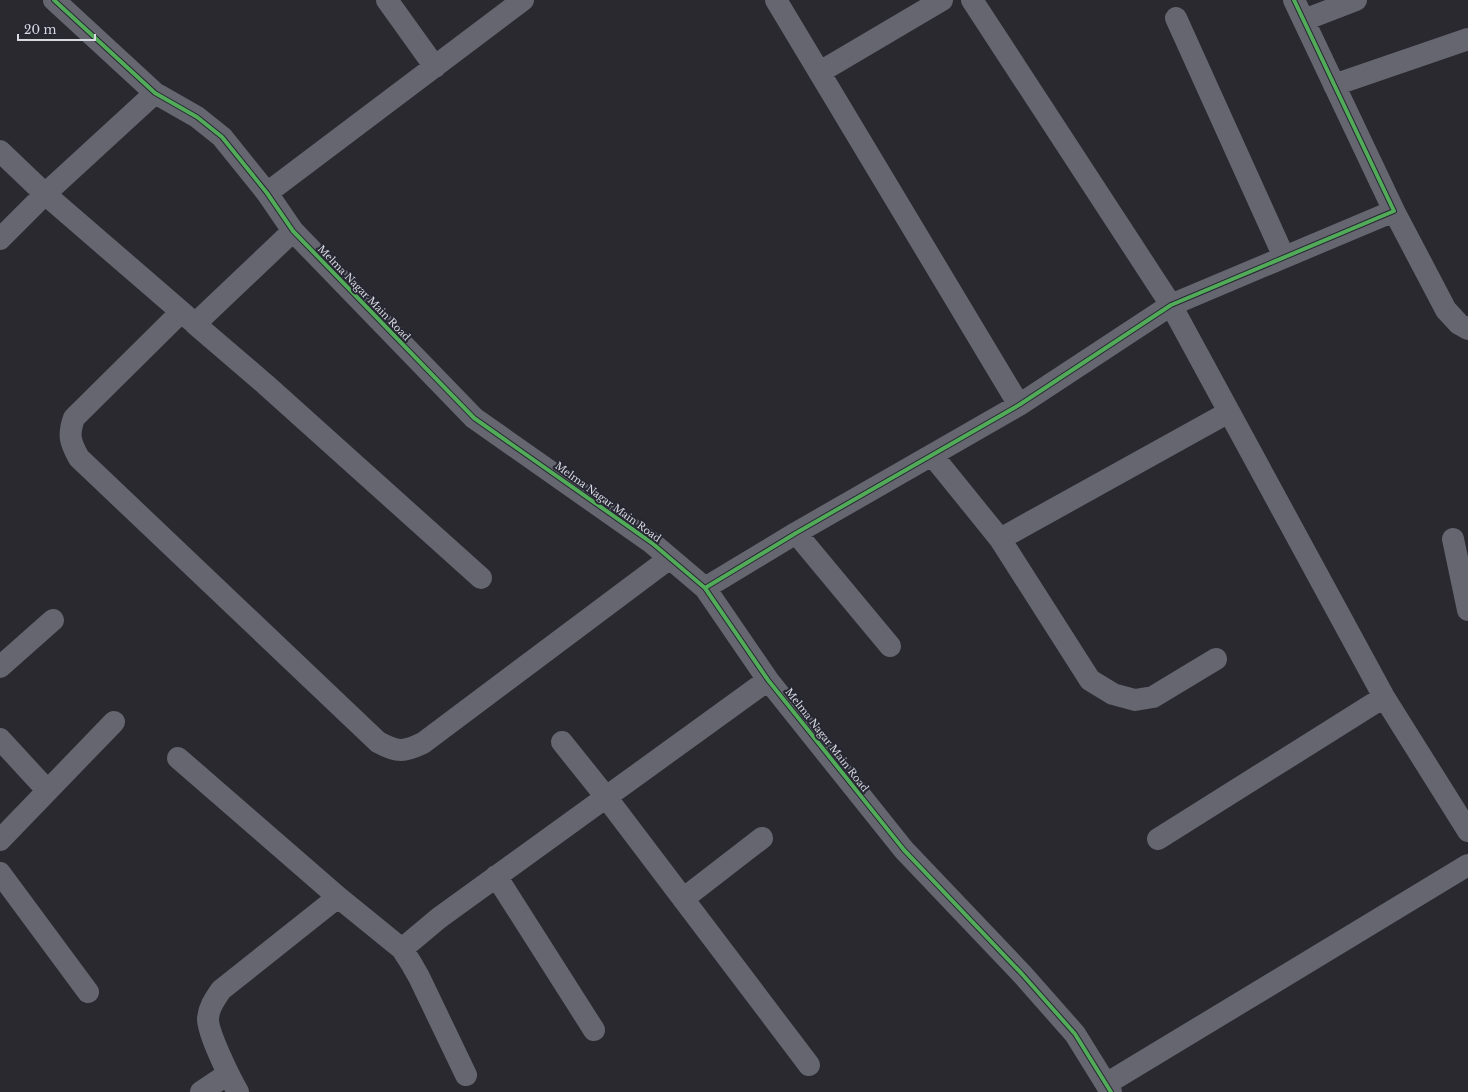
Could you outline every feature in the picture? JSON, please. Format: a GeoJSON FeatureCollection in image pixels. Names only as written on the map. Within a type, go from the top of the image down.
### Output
{"type":"FeatureCollection","features":[{"type":"Feature","properties":{"kind":"street","name":"Melma Nagar Main Road"},"geometry":{"type":"LineString","coordinates":[[54,0],[155,93],[197,117],[222,137],[267,193],[292,231],[474,418],[652,542],[705,588],[768,680],[904,850],[1022,974],[1075,1034],[1109,1088]]}},
{"type":"Feature","properties":{"kind":"street"},"geometry":{"type":"LineString","coordinates":[[386,0],[434,67]]}},
{"type":"Feature","properties":{"kind":"street"},"geometry":{"type":"LineString","coordinates":[[776,0],[1019,405]]}},
{"type":"Feature","properties":{"kind":"street"},"geometry":{"type":"LineString","coordinates":[[820,72],[942,0]]}},
{"type":"Feature","properties":{"kind":"street"},"geometry":{"type":"LineString","coordinates":[[972,0],[1172,305],[1384,697],[1468,831]]}},
{"type":"Feature","properties":{"kind":"street"},"geometry":{"type":"LineString","coordinates":[[1294,0],[1394,211],[1446,310],[1459,324],[1468,328]]}},
{"type":"Feature","properties":{"kind":"street"},"geometry":{"type":"LineString","coordinates":[[1304,20],[1356,0]]}},
{"type":"Feature","properties":{"kind":"street"},"geometry":{"type":"LineString","coordinates":[[267,193],[521,1]]}},
{"type":"Feature","properties":{"kind":"street"},"geometry":{"type":"LineString","coordinates":[[1176,18],[1284,257]]}},
{"type":"Feature","properties":{"kind":"street"},"geometry":{"type":"LineString","coordinates":[[1334,85],[1468,38]]}},
{"type":"Feature","properties":{"kind":"street"},"geometry":{"type":"LineString","coordinates":[[0,238],[45,194],[155,93]]}},
{"type":"Feature","properties":{"kind":"street"},"geometry":{"type":"LineString","coordinates":[[0,151],[45,194],[265,384],[481,578]]}},
{"type":"Feature","properties":{"kind":"street"},"geometry":{"type":"LineString","coordinates":[[705,588],[796,533],[1019,405],[1172,305],[1394,211]]}},
{"type":"Feature","properties":{"kind":"street"},"geometry":{"type":"LineString","coordinates":[[292,231],[188,318],[74,418],[70,430],[71,444],[79,458],[378,742],[390,748],[407,750],[423,743],[670,558]]}},
{"type":"Feature","properties":{"kind":"street"},"geometry":{"type":"LineString","coordinates":[[1000,539],[1229,412]]}},
{"type":"Feature","properties":{"kind":"street"},"geometry":{"type":"LineString","coordinates":[[932,455],[1000,539],[1090,680],[1113,694],[1135,700],[1153,696],[1216,659]]}},
{"type":"Feature","properties":{"kind":"street"},"geometry":{"type":"LineString","coordinates":[[796,533],[890,646]]}},
{"type":"Feature","properties":{"kind":"street"},"geometry":{"type":"LineString","coordinates":[[1453,538],[1468,610]]}},
{"type":"Feature","properties":{"kind":"street"},"geometry":{"type":"LineString","coordinates":[[0,668],[53,620]]}},
{"type":"Feature","properties":{"kind":"street"},"geometry":{"type":"LineString","coordinates":[[402,949],[439,918],[496,876],[768,680]]}},
{"type":"Feature","properties":{"kind":"street"},"geometry":{"type":"LineString","coordinates":[[1158,839],[1384,697]]}},
{"type":"Feature","properties":{"kind":"street"},"geometry":{"type":"LineString","coordinates":[[0,840],[114,722]]}},
{"type":"Feature","properties":{"kind":"street"},"geometry":{"type":"LineString","coordinates":[[0,739],[47,790]]}},
{"type":"Feature","properties":{"kind":"street"},"geometry":{"type":"LineString","coordinates":[[562,742],[606,797],[809,1065]]}},
{"type":"Feature","properties":{"kind":"street"},"geometry":{"type":"LineString","coordinates":[[178,758],[338,897],[402,949],[419,977],[466,1075]]}},
{"type":"Feature","properties":{"kind":"street"},"geometry":{"type":"LineString","coordinates":[[683,899],[762,838]]}},
{"type":"Feature","properties":{"kind":"street"},"geometry":{"type":"LineString","coordinates":[[1109,1088],[1468,865]]}},
{"type":"Feature","properties":{"kind":"street"},"geometry":{"type":"LineString","coordinates":[[0,873],[88,992]]}},
{"type":"Feature","properties":{"kind":"street"},"geometry":{"type":"LineString","coordinates":[[496,876],[594,1030]]}},
{"type":"Feature","properties":{"kind":"street"},"geometry":{"type":"LineString","coordinates":[[201,1092],[233,1083],[213,1036],[208,1019],[211,1004],[221,990],[338,897]]}},
{"type":"Feature","properties":{"kind":"cycle path"},"geometry":{"type":"LineString","coordinates":[[54,0],[155,93],[197,117],[222,137],[267,193],[293,231],[474,418],[652,543],[705,588],[768,680],[904,850],[1022,974],[1075,1034],[1111,1092]]}},
{"type":"Feature","properties":{"kind":"cycle path"},"geometry":{"type":"LineString","coordinates":[[705,588],[796,533],[1019,405],[1171,305],[1394,211],[1294,0]]}}]}
